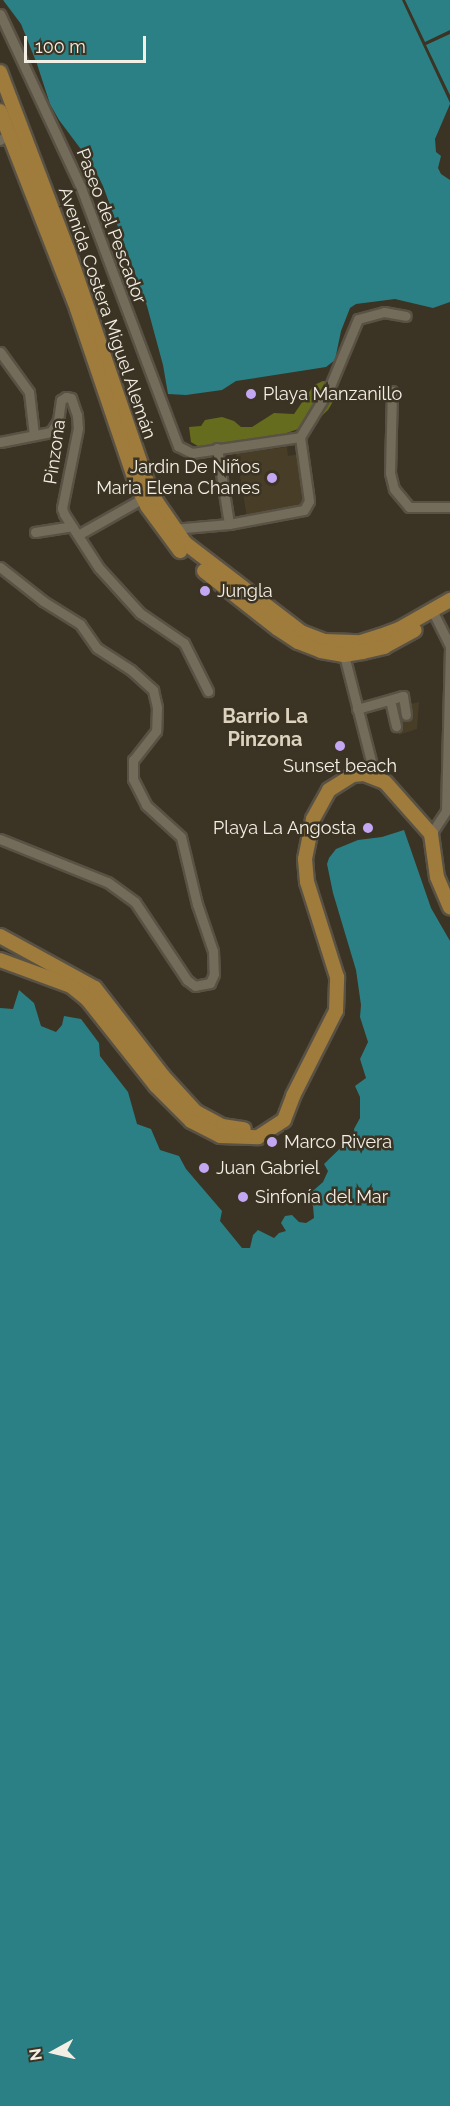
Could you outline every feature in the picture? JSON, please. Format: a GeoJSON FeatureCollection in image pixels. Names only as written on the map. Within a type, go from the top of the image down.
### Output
{"type":"FeatureCollection","features":[{"type":"Feature","properties":{"kind":"main road","name":"Avenida Costera Miguel Alemán"},"geometry":{"type":"LineString","coordinates":[[0,72],[67,248],[148,496]]}},
{"type":"Feature","properties":{"kind":"main road","name":"Avenida Costera Miguel Alemán"},"geometry":{"type":"LineString","coordinates":[[0,111],[4,137],[77,309],[148,496],[195,564],[298,642],[344,655],[384,647],[440,612],[450,600]]}},
{"type":"Feature","properties":{"kind":"main road","name":"Avenida Costera Miguel Alemán"},"geometry":{"type":"LineString","coordinates":[[171,532],[301,632],[324,641],[361,642],[440,612]]}},
{"type":"Feature","properties":{"kind":"main road"},"geometry":{"type":"LineString","coordinates":[[0,960],[71,986],[87,999],[156,1086],[191,1121],[214,1134],[236,1138],[262,1136],[284,1120],[293,1096],[336,1011],[337,977],[307,882],[305,859],[313,819],[329,790],[353,775],[375,777],[385,782],[432,834],[437,877],[450,907]]}},
{"type":"Feature","properties":{"kind":"main road"},"geometry":{"type":"LineString","coordinates":[[0,936],[95,988],[163,1076],[196,1112],[208,1120],[222,1126],[253,1129],[279,1115],[293,1096]]}},
{"type":"Feature","properties":{"kind":"street","name":"Paseo del Pescador"},"geometry":{"type":"LineString","coordinates":[[0,14],[81,188],[172,435],[184,451],[192,453],[217,448]]}},
{"type":"Feature","properties":{"kind":"street"},"geometry":{"type":"LineString","coordinates":[[171,532],[304,510],[309,501],[300,437],[328,391],[358,319],[384,312],[406,316]]}},
{"type":"Feature","properties":{"kind":"street"},"geometry":{"type":"LineString","coordinates":[[0,352],[29,392],[34,435],[0,442]]}},
{"type":"Feature","properties":{"kind":"street"},"geometry":{"type":"LineString","coordinates":[[392,391],[390,473],[394,489],[409,507],[450,507]]}},
{"type":"Feature","properties":{"kind":"street","name":"Pinzona"},"geometry":{"type":"LineString","coordinates":[[34,435],[46,434],[56,427],[61,400],[66,397],[71,398],[77,415],[78,428],[62,508],[99,568],[140,613],[156,626],[173,633],[184,644],[208,691]]}},
{"type":"Feature","properties":{"kind":"street"},"geometry":{"type":"LineString","coordinates":[[229,524],[217,448],[300,437]]}},
{"type":"Feature","properties":{"kind":"street"},"geometry":{"type":"LineString","coordinates":[[78,535],[148,496]]}},
{"type":"Feature","properties":{"kind":"street"},"geometry":{"type":"LineString","coordinates":[[35,532],[72,526]]}},
{"type":"Feature","properties":{"kind":"street"},"geometry":{"type":"LineString","coordinates":[[0,567],[43,602],[80,624],[97,648],[131,670],[153,690],[157,708],[156,731],[133,760],[133,779],[146,805],[181,837],[197,904],[213,951],[214,974],[210,983],[195,986],[187,980],[135,902],[107,882],[0,839]]}},
{"type":"Feature","properties":{"kind":"street"},"geometry":{"type":"LineString","coordinates":[[432,834],[446,811],[450,646],[440,612]]}},
{"type":"Feature","properties":{"kind":"street"},"geometry":{"type":"LineString","coordinates":[[344,655],[375,777]]}},
{"type":"Feature","properties":{"kind":"street"},"geometry":{"type":"LineString","coordinates":[[357,709],[403,696],[406,714]]}},
{"type":"Feature","properties":{"kind":"street"},"geometry":{"type":"LineString","coordinates":[[390,699],[396,726]]}},
{"type":"Feature","properties":{"kind":"shaded area","name":"Jardin De Niños Maria Elena Chanes"},"geometry":{"type":"Polygon","coordinates":[[[287,447],[288,456],[300,454],[307,500],[304,505],[247,517],[236,453],[287,447]]]}},
{"type":"Feature","properties":{"kind":"shaded area"},"geometry":{"type":"Polygon","coordinates":[[[419,702],[417,729],[399,735],[393,708],[419,702]]]}},
{"type":"Feature","properties":{"kind":"green space"},"geometry":{"type":"Polygon","coordinates":[[[323,381],[335,382],[340,390],[328,410],[313,424],[269,439],[253,439],[201,448],[191,442],[189,427],[201,426],[205,420],[222,417],[234,421],[241,427],[252,427],[274,413],[294,414],[314,385],[323,381]]]}},
{"type":"Feature","properties":{"kind":"water"},"geometry":{"type":"Polygon","coordinates":[[[3,0],[450,0],[450,104],[435,139],[436,152],[441,156],[438,168],[441,174],[450,180],[450,302],[433,308],[395,299],[356,304],[350,308],[341,331],[335,360],[326,367],[236,381],[222,390],[186,395],[168,394],[163,365],[147,306],[103,186],[92,164],[59,120],[50,104],[21,24],[3,0]]]}},
{"type":"Feature","properties":{"kind":"water"},"geometry":{"type":"Polygon","coordinates":[[[404,830],[431,908],[450,941],[450,2106],[0,2106],[0,1008],[13,1009],[19,990],[34,1003],[41,1026],[56,1032],[62,1025],[64,1016],[81,1019],[99,1043],[100,1056],[128,1092],[137,1124],[151,1129],[160,1150],[179,1156],[186,1169],[222,1211],[220,1221],[242,1248],[250,1248],[253,1235],[258,1230],[274,1238],[286,1231],[281,1223],[285,1216],[292,1215],[299,1222],[306,1223],[314,1218],[313,1206],[306,1197],[323,1182],[328,1171],[324,1164],[355,1134],[354,1129],[360,1118],[360,1097],[355,1086],[366,1078],[360,1059],[368,1042],[360,1017],[361,1005],[356,970],[333,893],[327,864],[336,849],[358,840],[382,837],[404,830]]]}},
{"type":"Feature","properties":{"kind":"pier"},"geometry":{"type":"Polygon","coordinates":[[[402,0],[405,0],[425,42],[450,30],[450,34],[426,45],[450,95],[450,103],[402,0]]]}},
{"type":"Feature","properties":{"kind":"place","name":"Playa Manzanillo"},"geometry":{"type":"Point","coordinates":[251,394]}},
{"type":"Feature","properties":{"kind":"place","name":"Jardin De Niños Maria Elena Chanes"},"geometry":{"type":"Point","coordinates":[272,478]}},
{"type":"Feature","properties":{"kind":"place","name":"Jungla"},"geometry":{"type":"Point","coordinates":[205,591]}},
{"type":"Feature","properties":{"kind":"place","name":"Sunset beach"},"geometry":{"type":"Point","coordinates":[340,746]}},
{"type":"Feature","properties":{"kind":"place","name":"Playa La Angosta"},"geometry":{"type":"Point","coordinates":[368,828]}},
{"type":"Feature","properties":{"kind":"place","name":"Marco Rivera"},"geometry":{"type":"Point","coordinates":[272,1142]}},
{"type":"Feature","properties":{"kind":"place","name":"Juan Gabriel"},"geometry":{"type":"Point","coordinates":[204,1168]}},
{"type":"Feature","properties":{"kind":"place","name":"Sinfonía del Mar"},"geometry":{"type":"Point","coordinates":[243,1197]}},
{"type":"Feature","properties":{"kind":"district","name":"Barrio La Pinzona"},"geometry":{"type":"Point","coordinates":[265,728]}}]}
